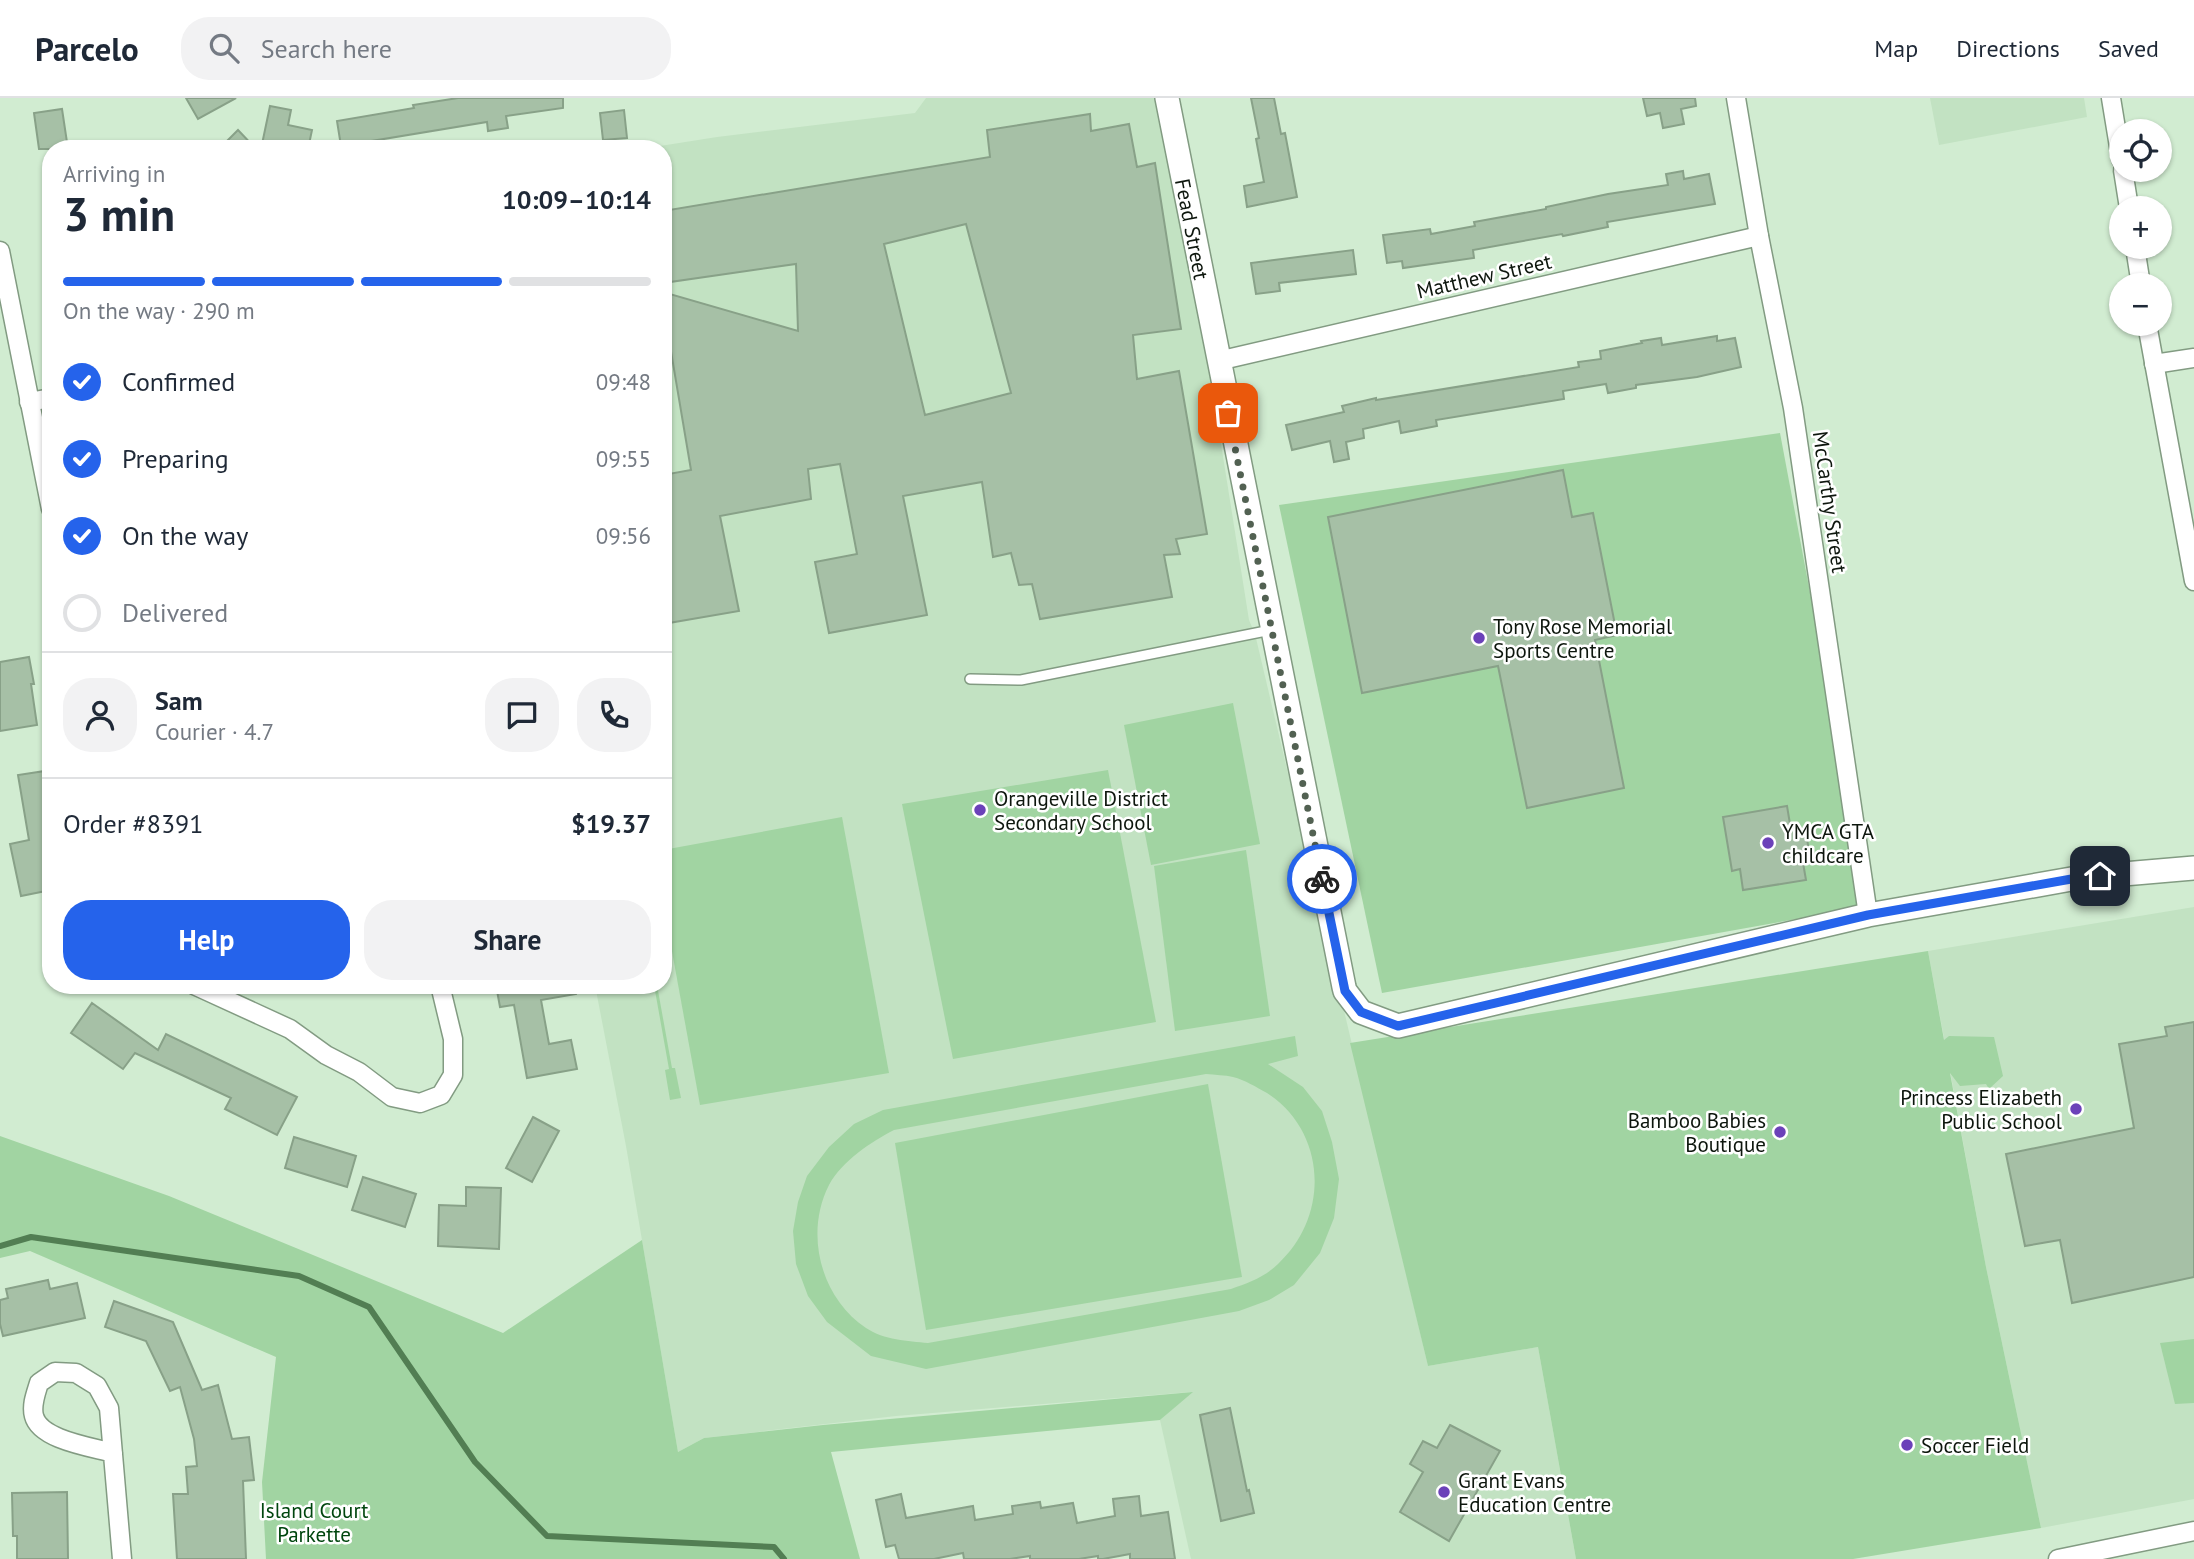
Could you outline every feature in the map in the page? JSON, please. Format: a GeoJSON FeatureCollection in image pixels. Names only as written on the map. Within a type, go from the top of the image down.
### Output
{"type":"FeatureCollection","features":[{"type":"Feature","properties":{"kind":"street","name":"Fead Street"},"geometry":{"type":"LineString","coordinates":[[1167,98],[1344,987],[1361,1012],[1398,1026],[1868,915]]}},
{"type":"Feature","properties":{"kind":"street","name":"McCarthy Street"},"geometry":{"type":"LineString","coordinates":[[1736,98],[1759,236],[1793,408],[1868,915]]}},
{"type":"Feature","properties":{"kind":"street"},"geometry":{"type":"LineString","coordinates":[[2111,98],[2114,119]]}},
{"type":"Feature","properties":{"kind":"street","name":"Matthew Street"},"geometry":{"type":"LineString","coordinates":[[1218,360],[1759,236]]}},
{"type":"Feature","properties":{"kind":"street"},"geometry":{"type":"LineString","coordinates":[[0,251],[42,465]]}},
{"type":"Feature","properties":{"kind":"street"},"geometry":{"type":"LineString","coordinates":[[2149,336],[2194,581]]}},
{"type":"Feature","properties":{"kind":"street"},"geometry":{"type":"LineString","coordinates":[[2154,365],[2194,358]]}},
{"type":"Feature","properties":{"kind":"street"},"geometry":{"type":"LineString","coordinates":[[29,402],[42,400]]}},
{"type":"Feature","properties":{"kind":"street"},"geometry":{"type":"LineString","coordinates":[[1868,915],[2077,878],[2194,868]]}},
{"type":"Feature","properties":{"kind":"street"},"geometry":{"type":"LineString","coordinates":[[214,994],[290,1029],[326,1055],[359,1072],[392,1097],[420,1103],[441,1096],[453,1075],[453,1039],[442,994]]}},
{"type":"Feature","properties":{"kind":"street"},"geometry":{"type":"LineString","coordinates":[[113,1453],[61,1439],[39,1427],[34,1417],[33,1405],[39,1382],[55,1372],[76,1373],[97,1386],[108,1408],[113,1453],[122,1559]]}},
{"type":"Feature","properties":{"kind":"street"},"geometry":{"type":"LineString","coordinates":[[2058,1559],[2194,1531]]}},
{"type":"Feature","properties":{"kind":"lane"},"geometry":{"type":"LineString","coordinates":[[970,679],[1021,680],[1272,630]]}},
{"type":"Feature","properties":{"kind":"shaded area","name":"Orangeville District Secondary School"},"geometry":{"type":"Polygon","coordinates":[[[926,98],[1166,98],[1249,620],[1255,634],[1428,1366],[1538,1347],[1576,1559],[1191,1559],[1160,1420],[1191,1392],[896,1416],[704,1438],[678,1452],[626,1146],[597,994],[672,994],[672,144],[915,113],[926,98]]]}},
{"type":"Feature","properties":{"kind":"shaded area"},"geometry":{"type":"Polygon","coordinates":[[[1930,98],[2084,98],[2087,117],[1939,145],[1930,98]]]}},
{"type":"Feature","properties":{"kind":"shaded area","name":"Princess Elizabeth Public School"},"geometry":{"type":"Polygon","coordinates":[[[2194,907],[2194,1499],[2041,1528],[1986,1267],[1928,951],[2194,907]]]}},
{"type":"Feature","properties":{"kind":"green space"},"geometry":{"type":"Polygon","coordinates":[[[1780,433],[1869,906],[1382,993],[1279,505],[1780,433]]]}},
{"type":"Feature","properties":{"kind":"green space"},"geometry":{"type":"Polygon","coordinates":[[[1233,703],[1260,844],[1151,865],[1124,725],[1233,703]]]}},
{"type":"Feature","properties":{"kind":"green space"},"geometry":{"type":"Polygon","coordinates":[[[1108,770],[1156,1022],[953,1059],[902,804],[1108,770]]]}},
{"type":"Feature","properties":{"kind":"green space"},"geometry":{"type":"Polygon","coordinates":[[[842,817],[889,1073],[700,1105],[672,951],[672,848],[842,817]]]}},
{"type":"Feature","properties":{"kind":"green space"},"geometry":{"type":"Polygon","coordinates":[[[1246,850],[1270,1016],[1175,1031],[1154,866],[1246,850]]]}},
{"type":"Feature","properties":{"kind":"green space"},"geometry":{"type":"Polygon","coordinates":[[[1928,951],[1944,1040],[1949,1036],[1994,1037],[2003,1076],[1989,1089],[1986,1084],[1960,1086],[1950,1073],[1986,1267],[2041,1528],[1853,1559],[1576,1559],[1538,1347],[1428,1366],[1350,1043],[1928,951]]]}},
{"type":"Feature","properties":{"kind":"green space"},"geometry":{"type":"Polygon","coordinates":[[[656,994],[659,994],[672,1068],[675,1068],[681,1098],[670,1100],[665,1070],[669,1069],[656,994]]]}},
{"type":"Feature","properties":{"kind":"green space"},"geometry":{"type":"Polygon","coordinates":[[[1295,1036],[1298,1056],[1268,1064],[1303,1087],[1322,1111],[1332,1142],[1339,1179],[1334,1218],[1320,1253],[1294,1285],[1269,1300],[1239,1311],[926,1369],[871,1356],[827,1322],[808,1296],[796,1264],[793,1231],[798,1202],[807,1176],[829,1147],[854,1124],[883,1110],[1295,1036]],[[1206,1074],[894,1130],[876,1140],[841,1168],[829,1185],[822,1204],[818,1224],[821,1264],[838,1300],[850,1315],[873,1332],[896,1339],[928,1343],[1231,1289],[1262,1276],[1273,1269],[1295,1244],[1307,1223],[1315,1175],[1311,1152],[1301,1129],[1287,1110],[1267,1093],[1237,1078],[1206,1074]]]}},
{"type":"Feature","properties":{"kind":"green space"},"geometry":{"type":"Polygon","coordinates":[[[1208,1084],[1242,1277],[926,1330],[895,1143],[1208,1084]]]}},
{"type":"Feature","properties":{"kind":"green space","name":"Island Court Parkette"},"geometry":{"type":"Polygon","coordinates":[[[0,1136],[169,1196],[503,1333],[642,1240],[678,1452],[704,1438],[1193,1392],[1160,1420],[831,1452],[860,1559],[266,1559],[262,1482],[276,1357],[30,1251],[0,1258],[0,1136]]]}},
{"type":"Feature","properties":{"kind":"green space"},"geometry":{"type":"Polygon","coordinates":[[[2194,1339],[2194,1403],[2175,1404],[2160,1343],[2194,1339]]]}},
{"type":"Feature","properties":{"kind":"building"},"geometry":{"type":"Polygon","coordinates":[[[186,98],[236,98],[198,119],[186,98]]]}},
{"type":"Feature","properties":{"kind":"building"},"geometry":{"type":"Polygon","coordinates":[[[458,98],[563,98],[563,108],[506,116],[508,128],[488,131],[487,122],[378,140],[340,140],[337,121],[414,108],[413,105],[458,98]]]}},
{"type":"Feature","properties":{"kind":"building"},"geometry":{"type":"Polygon","coordinates":[[[1251,98],[1274,98],[1281,134],[1285,133],[1297,197],[1247,207],[1244,186],[1264,182],[1251,98]]]}},
{"type":"Feature","properties":{"kind":"building"},"geometry":{"type":"Polygon","coordinates":[[[1643,98],[1695,98],[1696,106],[1681,109],[1684,124],[1663,128],[1660,113],[1647,116],[1643,98]]]}},
{"type":"Feature","properties":{"kind":"building"},"geometry":{"type":"Polygon","coordinates":[[[270,106],[291,110],[288,125],[312,130],[310,140],[263,140],[270,106]]]}},
{"type":"Feature","properties":{"kind":"building"},"geometry":{"type":"Polygon","coordinates":[[[62,109],[67,140],[42,140],[42,149],[39,149],[34,113],[62,109]]]}},
{"type":"Feature","properties":{"kind":"building"},"geometry":{"type":"Polygon","coordinates":[[[624,110],[627,138],[603,140],[600,113],[624,110]]]}},
{"type":"Feature","properties":{"kind":"building"},"geometry":{"type":"Polygon","coordinates":[[[1090,114],[1091,131],[1129,124],[1137,167],[1155,163],[1181,329],[1133,335],[1137,379],[1179,371],[1207,534],[1176,539],[1180,554],[1164,555],[1172,597],[1040,619],[1032,584],[1019,585],[1011,553],[993,557],[982,482],[903,496],[927,615],[829,633],[815,562],[857,554],[840,464],[808,469],[811,499],[720,516],[739,611],[672,622],[672,473],[691,470],[672,357],[672,295],[798,331],[796,264],[672,282],[672,210],[990,157],[987,130],[1090,114]],[[966,224],[884,244],[925,415],[1011,393],[966,224]]]}},
{"type":"Feature","properties":{"kind":"building"},"geometry":{"type":"Polygon","coordinates":[[[238,130],[247,140],[228,140],[238,130]]]}},
{"type":"Feature","properties":{"kind":"building"},"geometry":{"type":"Polygon","coordinates":[[[1683,171],[1684,179],[1709,174],[1715,204],[1607,222],[1608,227],[1563,236],[1562,234],[1473,250],[1474,258],[1403,268],[1402,261],[1387,263],[1383,235],[1430,229],[1431,234],[1475,226],[1474,222],[1608,194],[1668,185],[1666,174],[1683,171]]]}},
{"type":"Feature","properties":{"kind":"building"},"geometry":{"type":"Polygon","coordinates":[[[1353,250],[1356,274],[1279,283],[1280,291],[1256,294],[1251,263],[1353,250]]]}},
{"type":"Feature","properties":{"kind":"building"},"geometry":{"type":"Polygon","coordinates":[[[1717,336],[1717,341],[1735,338],[1741,367],[1697,377],[1636,385],[1636,388],[1608,393],[1606,384],[1563,391],[1564,399],[1436,420],[1437,426],[1401,433],[1399,421],[1363,429],[1364,438],[1346,442],[1349,459],[1334,462],[1330,441],[1292,450],[1286,425],[1344,412],[1342,406],[1376,398],[1579,367],[1578,362],[1601,359],[1600,351],[1642,343],[1641,341],[1661,338],[1662,345],[1717,336]]]}},
{"type":"Feature","properties":{"kind":"building","name":"Tony Rose Memorial Sports Centre"},"geometry":{"type":"Polygon","coordinates":[[[1563,470],[1572,517],[1593,513],[1617,635],[1595,640],[1624,788],[1527,808],[1498,666],[1362,693],[1328,517],[1563,470]]]}},
{"type":"Feature","properties":{"kind":"building"},"geometry":{"type":"Polygon","coordinates":[[[29,657],[37,725],[0,731],[0,662],[29,657]]]}},
{"type":"Feature","properties":{"kind":"building"},"geometry":{"type":"Polygon","coordinates":[[[42,771],[42,892],[21,896],[10,844],[29,840],[18,775],[42,771]]]}},
{"type":"Feature","properties":{"kind":"building","name":"YMCA GTA childcare"},"geometry":{"type":"Polygon","coordinates":[[[1787,806],[1791,830],[1805,828],[1810,856],[1802,857],[1806,880],[1743,890],[1740,869],[1732,871],[1723,817],[1787,806]]]}},
{"type":"Feature","properties":{"kind":"building"},"geometry":{"type":"Polygon","coordinates":[[[498,994],[576,994],[541,1000],[549,1044],[571,1040],[577,1069],[527,1078],[514,1005],[500,1007],[498,994]]]}},
{"type":"Feature","properties":{"kind":"building"},"geometry":{"type":"Polygon","coordinates":[[[92,1003],[158,1050],[166,1034],[297,1097],[277,1135],[225,1109],[231,1098],[135,1053],[123,1069],[71,1033],[92,1003]]]}},
{"type":"Feature","properties":{"kind":"building"},"geometry":{"type":"Polygon","coordinates":[[[2194,1022],[2194,1277],[2072,1303],[2060,1240],[2025,1246],[2006,1154],[2134,1128],[2119,1044],[2167,1036],[2165,1027],[2194,1022]]]}},
{"type":"Feature","properties":{"kind":"building"},"geometry":{"type":"Polygon","coordinates":[[[533,1117],[559,1131],[532,1182],[506,1168],[533,1117]]]}},
{"type":"Feature","properties":{"kind":"building"},"geometry":{"type":"Polygon","coordinates":[[[294,1137],[356,1156],[347,1187],[285,1168],[294,1137]]]}},
{"type":"Feature","properties":{"kind":"building"},"geometry":{"type":"Polygon","coordinates":[[[363,1177],[416,1194],[405,1227],[352,1210],[363,1177]]]}},
{"type":"Feature","properties":{"kind":"building"},"geometry":{"type":"Polygon","coordinates":[[[466,1187],[501,1188],[499,1249],[438,1246],[439,1205],[466,1206],[466,1187]]]}},
{"type":"Feature","properties":{"kind":"building"},"geometry":{"type":"Polygon","coordinates":[[[48,1280],[50,1289],[77,1283],[85,1318],[3,1336],[0,1300],[8,1298],[6,1289],[48,1280]]]}},
{"type":"Feature","properties":{"kind":"building"},"geometry":{"type":"Polygon","coordinates":[[[114,1301],[173,1322],[202,1390],[218,1385],[232,1439],[249,1437],[254,1480],[243,1481],[246,1559],[177,1559],[173,1494],[188,1494],[186,1467],[197,1466],[194,1439],[180,1387],[170,1391],[146,1341],[105,1327],[114,1301]]]}},
{"type":"Feature","properties":{"kind":"building"},"geometry":{"type":"Polygon","coordinates":[[[1230,1408],[1254,1513],[1221,1521],[1200,1415],[1230,1408]]]}},
{"type":"Feature","properties":{"kind":"building","name":"Grant Evans Education Centre"},"geometry":{"type":"Polygon","coordinates":[[[1450,1425],[1500,1451],[1449,1541],[1400,1512],[1423,1472],[1410,1464],[1423,1441],[1437,1448],[1450,1425]]]}},
{"type":"Feature","properties":{"kind":"building"},"geometry":{"type":"Polygon","coordinates":[[[67,1492],[68,1559],[17,1559],[17,1536],[13,1536],[12,1493],[67,1492]]]}},
{"type":"Feature","properties":{"kind":"building"},"geometry":{"type":"Polygon","coordinates":[[[901,1494],[906,1518],[973,1506],[975,1520],[1013,1514],[1012,1506],[1040,1502],[1041,1508],[1073,1503],[1077,1523],[1115,1516],[1113,1499],[1139,1496],[1141,1516],[1168,1512],[1175,1559],[1130,1559],[1130,1554],[1103,1559],[1098,1559],[1098,1556],[1079,1559],[1030,1559],[1030,1556],[964,1559],[963,1553],[934,1559],[899,1559],[895,1545],[886,1547],[876,1500],[901,1494]]]}},
{"type":"Feature","properties":{"kind":"waterway"},"geometry":{"type":"LineString","coordinates":[[0,1246],[31,1237],[299,1276],[369,1307],[475,1462],[547,1536],[774,1547],[784,1559]]}},
{"type":"Feature","properties":{"kind":"way so far"},"geometry":{"type":"LineString","coordinates":[[1228,413],[1322,879]]}},
{"type":"Feature","properties":{"kind":"place","name":"Tony Rose Memorial Sports Centre"},"geometry":{"type":"Point","coordinates":[1479,638]}},
{"type":"Feature","properties":{"kind":"place","name":"Orangeville District Secondary School"},"geometry":{"type":"Point","coordinates":[980,810]}},
{"type":"Feature","properties":{"kind":"place","name":"YMCA GTA childcare"},"geometry":{"type":"Point","coordinates":[1768,843]}},
{"type":"Feature","properties":{"kind":"place","name":"Princess Elizabeth Public School"},"geometry":{"type":"Point","coordinates":[2076,1109]}},
{"type":"Feature","properties":{"kind":"place","name":"Bamboo Babies Boutique"},"geometry":{"type":"Point","coordinates":[1780,1132]}},
{"type":"Feature","properties":{"kind":"place","name":"Soccer Field"},"geometry":{"type":"Point","coordinates":[1907,1445]}},
{"type":"Feature","properties":{"kind":"place","name":"Grant Evans Education Centre"},"geometry":{"type":"Point","coordinates":[1444,1492]}},
{"type":"Feature","properties":{"kind":"route"},"geometry":{"type":"LineString","coordinates":[[1322,879],[1345,991],[1361,1012],[1398,1026],[1868,915],[2100,876]]}}]}
